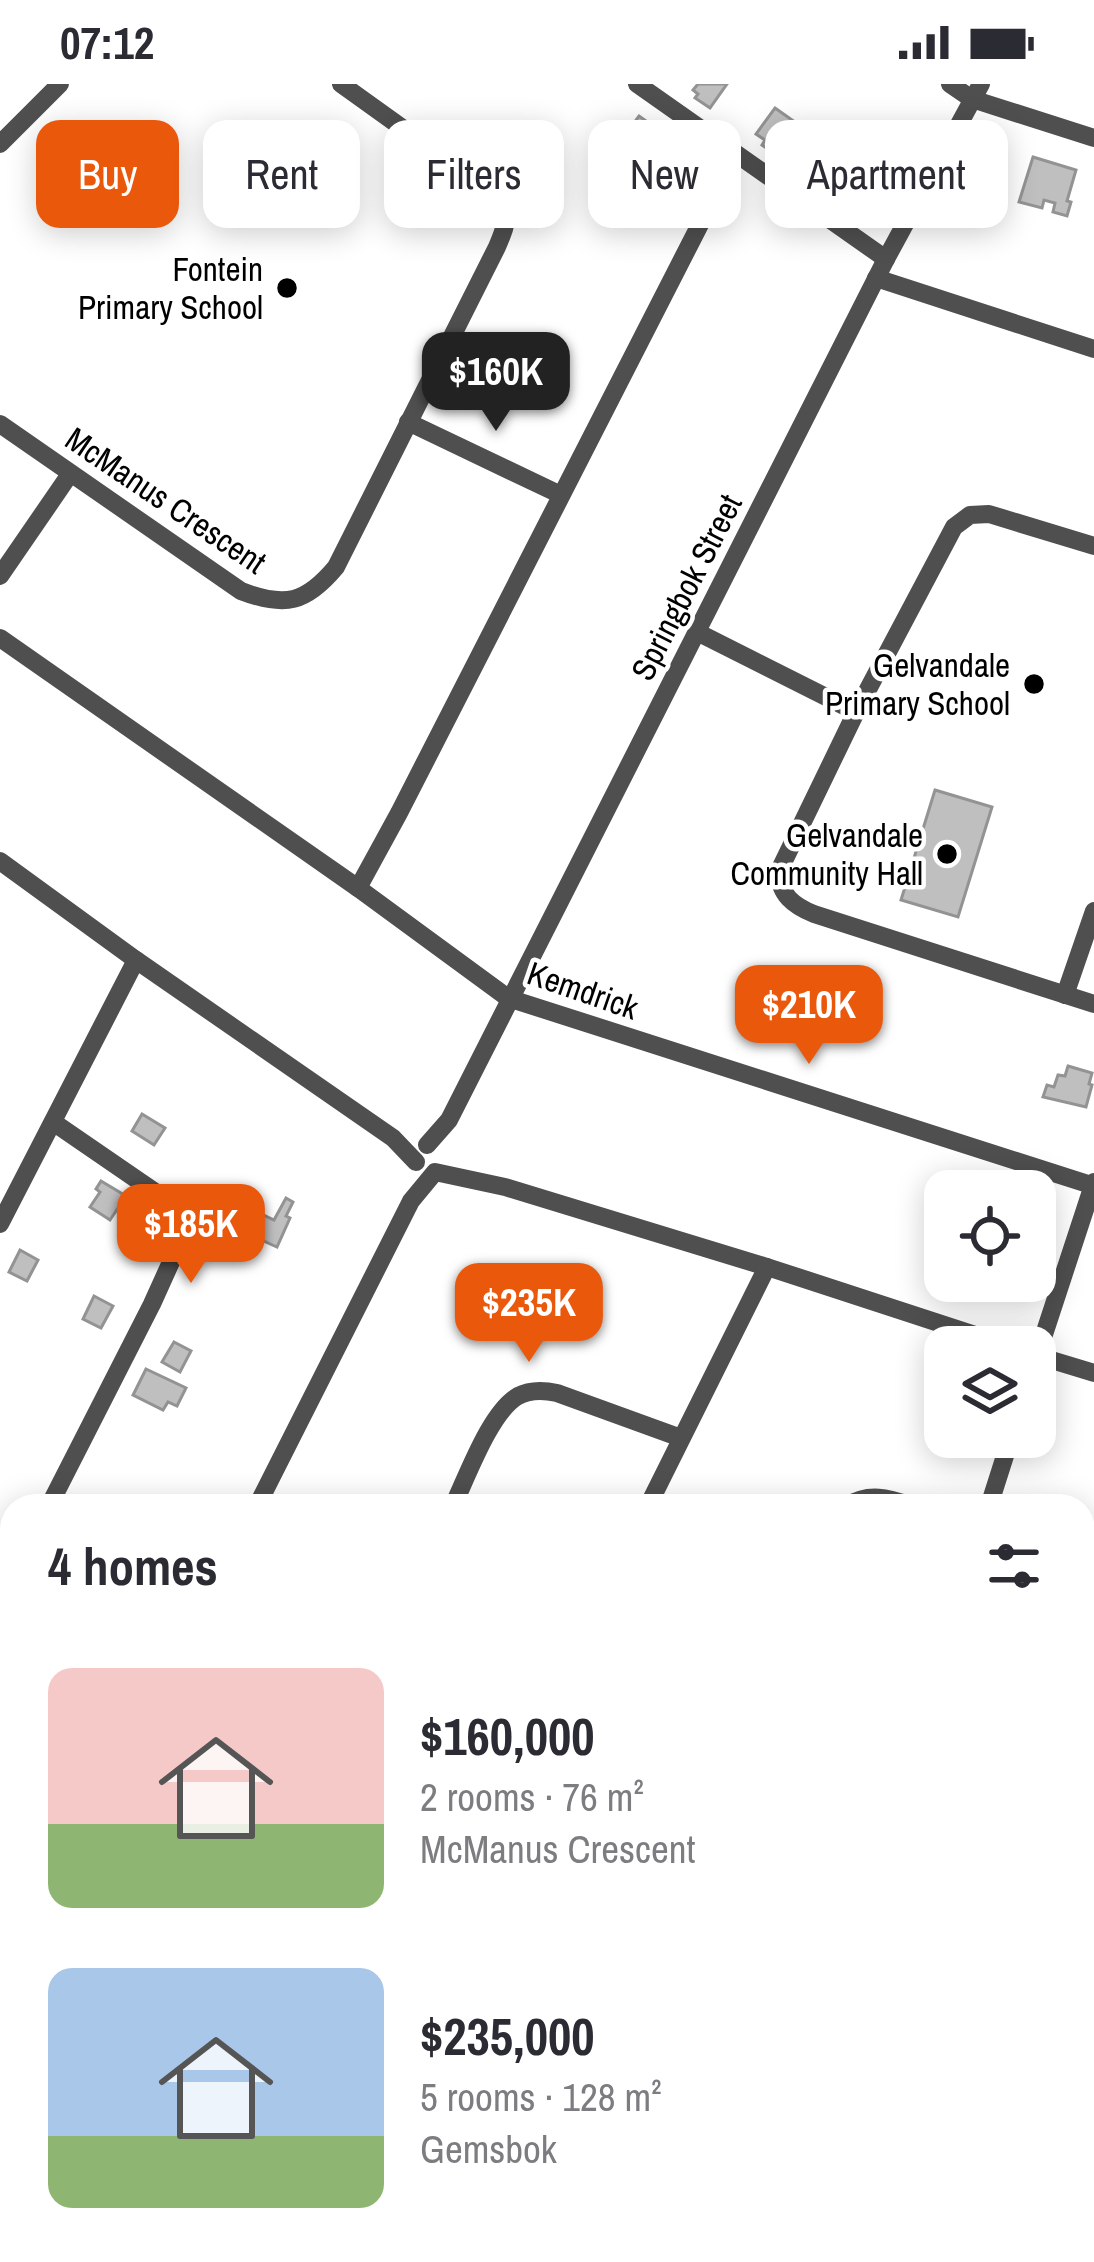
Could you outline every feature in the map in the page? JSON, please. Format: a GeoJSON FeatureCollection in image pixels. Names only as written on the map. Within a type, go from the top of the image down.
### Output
{"type":"FeatureCollection","features":[{"type":"Feature","properties":{"kind":"street"},"geometry":{"type":"LineString","coordinates":[[2,137],[60,84]]}},
{"type":"Feature","properties":{"kind":"street"},"geometry":{"type":"LineString","coordinates":[[637,84],[688,120]]}},
{"type":"Feature","properties":{"kind":"street"},"geometry":{"type":"LineString","coordinates":[[950,84],[1094,138]]}},
{"type":"Feature","properties":{"kind":"street","name":"McManus Crescent"},"geometry":{"type":"LineString","coordinates":[[0,424],[241,591],[260,599],[288,601],[307,596],[321,585],[336,567],[508,218],[503,204],[486,188],[347,86]]}},
{"type":"Feature","properties":{"kind":"street","name":"Springbok Street"},"geometry":{"type":"LineString","coordinates":[[429,1158],[876,278],[976,92]]}},
{"type":"Feature","properties":{"kind":"street"},"geometry":{"type":"LineString","coordinates":[[741,158],[886,259]]}},
{"type":"Feature","properties":{"kind":"street"},"geometry":{"type":"LineString","coordinates":[[358,888],[698,228]]}},
{"type":"Feature","properties":{"kind":"street"},"geometry":{"type":"LineString","coordinates":[[876,278],[1094,349]]}},
{"type":"Feature","properties":{"kind":"street"},"geometry":{"type":"LineString","coordinates":[[408,422],[561,495]]}},
{"type":"Feature","properties":{"kind":"street"},"geometry":{"type":"LineString","coordinates":[[0,576],[70,474]]}},
{"type":"Feature","properties":{"kind":"street"},"geometry":{"type":"LineString","coordinates":[[1094,546],[989,514],[960,520],[856,712],[779,871],[786,896],[814,914],[1094,1004]]}},
{"type":"Feature","properties":{"kind":"street"},"geometry":{"type":"LineString","coordinates":[[697,632],[856,712]]}},
{"type":"Feature","properties":{"kind":"street","name":"Kemdrick"},"geometry":{"type":"LineString","coordinates":[[0,638],[508,998],[1094,1184]]}},
{"type":"Feature","properties":{"kind":"street"},"geometry":{"type":"LineString","coordinates":[[0,861],[393,1138],[429,1158],[472,1178],[948,1326]]}},
{"type":"Feature","properties":{"kind":"street"},"geometry":{"type":"LineString","coordinates":[[1065,995],[1087,962],[1094,911]]}},
{"type":"Feature","properties":{"kind":"street"},"geometry":{"type":"LineString","coordinates":[[0,1224],[136,960]]}},
{"type":"Feature","properties":{"kind":"street"},"geometry":{"type":"LineString","coordinates":[[52,1122],[171,1202],[183,1219],[185,1232],[55,1494]]}},
{"type":"Feature","properties":{"kind":"street"},"geometry":{"type":"LineString","coordinates":[[263,1494],[429,1158]]}},
{"type":"Feature","properties":{"kind":"street"},"geometry":{"type":"LineString","coordinates":[[1046,1326],[1094,1184]]}},
{"type":"Feature","properties":{"kind":"street"},"geometry":{"type":"LineString","coordinates":[[653,1494],[767,1267]]}},
{"type":"Feature","properties":{"kind":"street"},"geometry":{"type":"LineString","coordinates":[[1056,1363],[1094,1373]]}},
{"type":"Feature","properties":{"kind":"street"},"geometry":{"type":"LineString","coordinates":[[459,1494],[497,1418],[518,1396],[530,1392],[557,1393],[681,1438]]}},
{"type":"Feature","properties":{"kind":"street"},"geometry":{"type":"LineString","coordinates":[[993,1494],[1004,1458]]}},
{"type":"Feature","properties":{"kind":"building"},"geometry":{"type":"Polygon","coordinates":[[[698,84],[727,84],[710,108],[695,98],[698,94],[693,90],[698,84]]]}},
{"type":"Feature","properties":{"kind":"building"},"geometry":{"type":"Polygon","coordinates":[[[775,108],[792,120],[766,120],[775,108]]]}},
{"type":"Feature","properties":{"kind":"building"},"geometry":{"type":"Polygon","coordinates":[[[1033,157],[1076,170],[1067,216],[1053,212],[1055,203],[1044,200],[1042,208],[1019,202],[1033,157]]]}},
{"type":"Feature","properties":{"kind":"building","name":"Gelvandale Community Hall"},"geometry":{"type":"Polygon","coordinates":[[[935,790],[992,807],[958,917],[901,900],[935,790]]]}},
{"type":"Feature","properties":{"kind":"building"},"geometry":{"type":"Polygon","coordinates":[[[1068,1066],[1092,1073],[1086,1107],[1043,1097],[1047,1085],[1054,1087],[1068,1066]]]}},
{"type":"Feature","properties":{"kind":"building"},"geometry":{"type":"Polygon","coordinates":[[[142,1114],[165,1128],[154,1145],[132,1131],[142,1114]]]}},
{"type":"Feature","properties":{"kind":"building"},"geometry":{"type":"Polygon","coordinates":[[[101,1181],[126,1196],[110,1220],[90,1207],[101,1181]]]}},
{"type":"Feature","properties":{"kind":"building"},"geometry":{"type":"Polygon","coordinates":[[[286,1198],[293,1202],[277,1247],[233,1227],[241,1209],[247,1207],[274,1220],[286,1198]]]}},
{"type":"Feature","properties":{"kind":"building"},"geometry":{"type":"Polygon","coordinates":[[[20,1250],[38,1260],[27,1281],[9,1272],[20,1250]]]}},
{"type":"Feature","properties":{"kind":"building"},"geometry":{"type":"Polygon","coordinates":[[[94,1296],[113,1306],[101,1328],[83,1319],[94,1296]]]}},
{"type":"Feature","properties":{"kind":"building"},"geometry":{"type":"Polygon","coordinates":[[[174,1342],[191,1351],[180,1372],[162,1362],[174,1342]]]}},
{"type":"Feature","properties":{"kind":"building"},"geometry":{"type":"Polygon","coordinates":[[[146,1369],[186,1388],[177,1406],[168,1402],[163,1410],[133,1395],[146,1369]]]}},
{"type":"Feature","properties":{"kind":"place","name":"Fontein Primary School"},"geometry":{"type":"Point","coordinates":[287,288]}},
{"type":"Feature","properties":{"kind":"place","name":"Gelvandale Primary School"},"geometry":{"type":"Point","coordinates":[1034,684]}},
{"type":"Feature","properties":{"kind":"place","name":"Gelvandale Community Hall"},"geometry":{"type":"Point","coordinates":[947,854]}}]}
